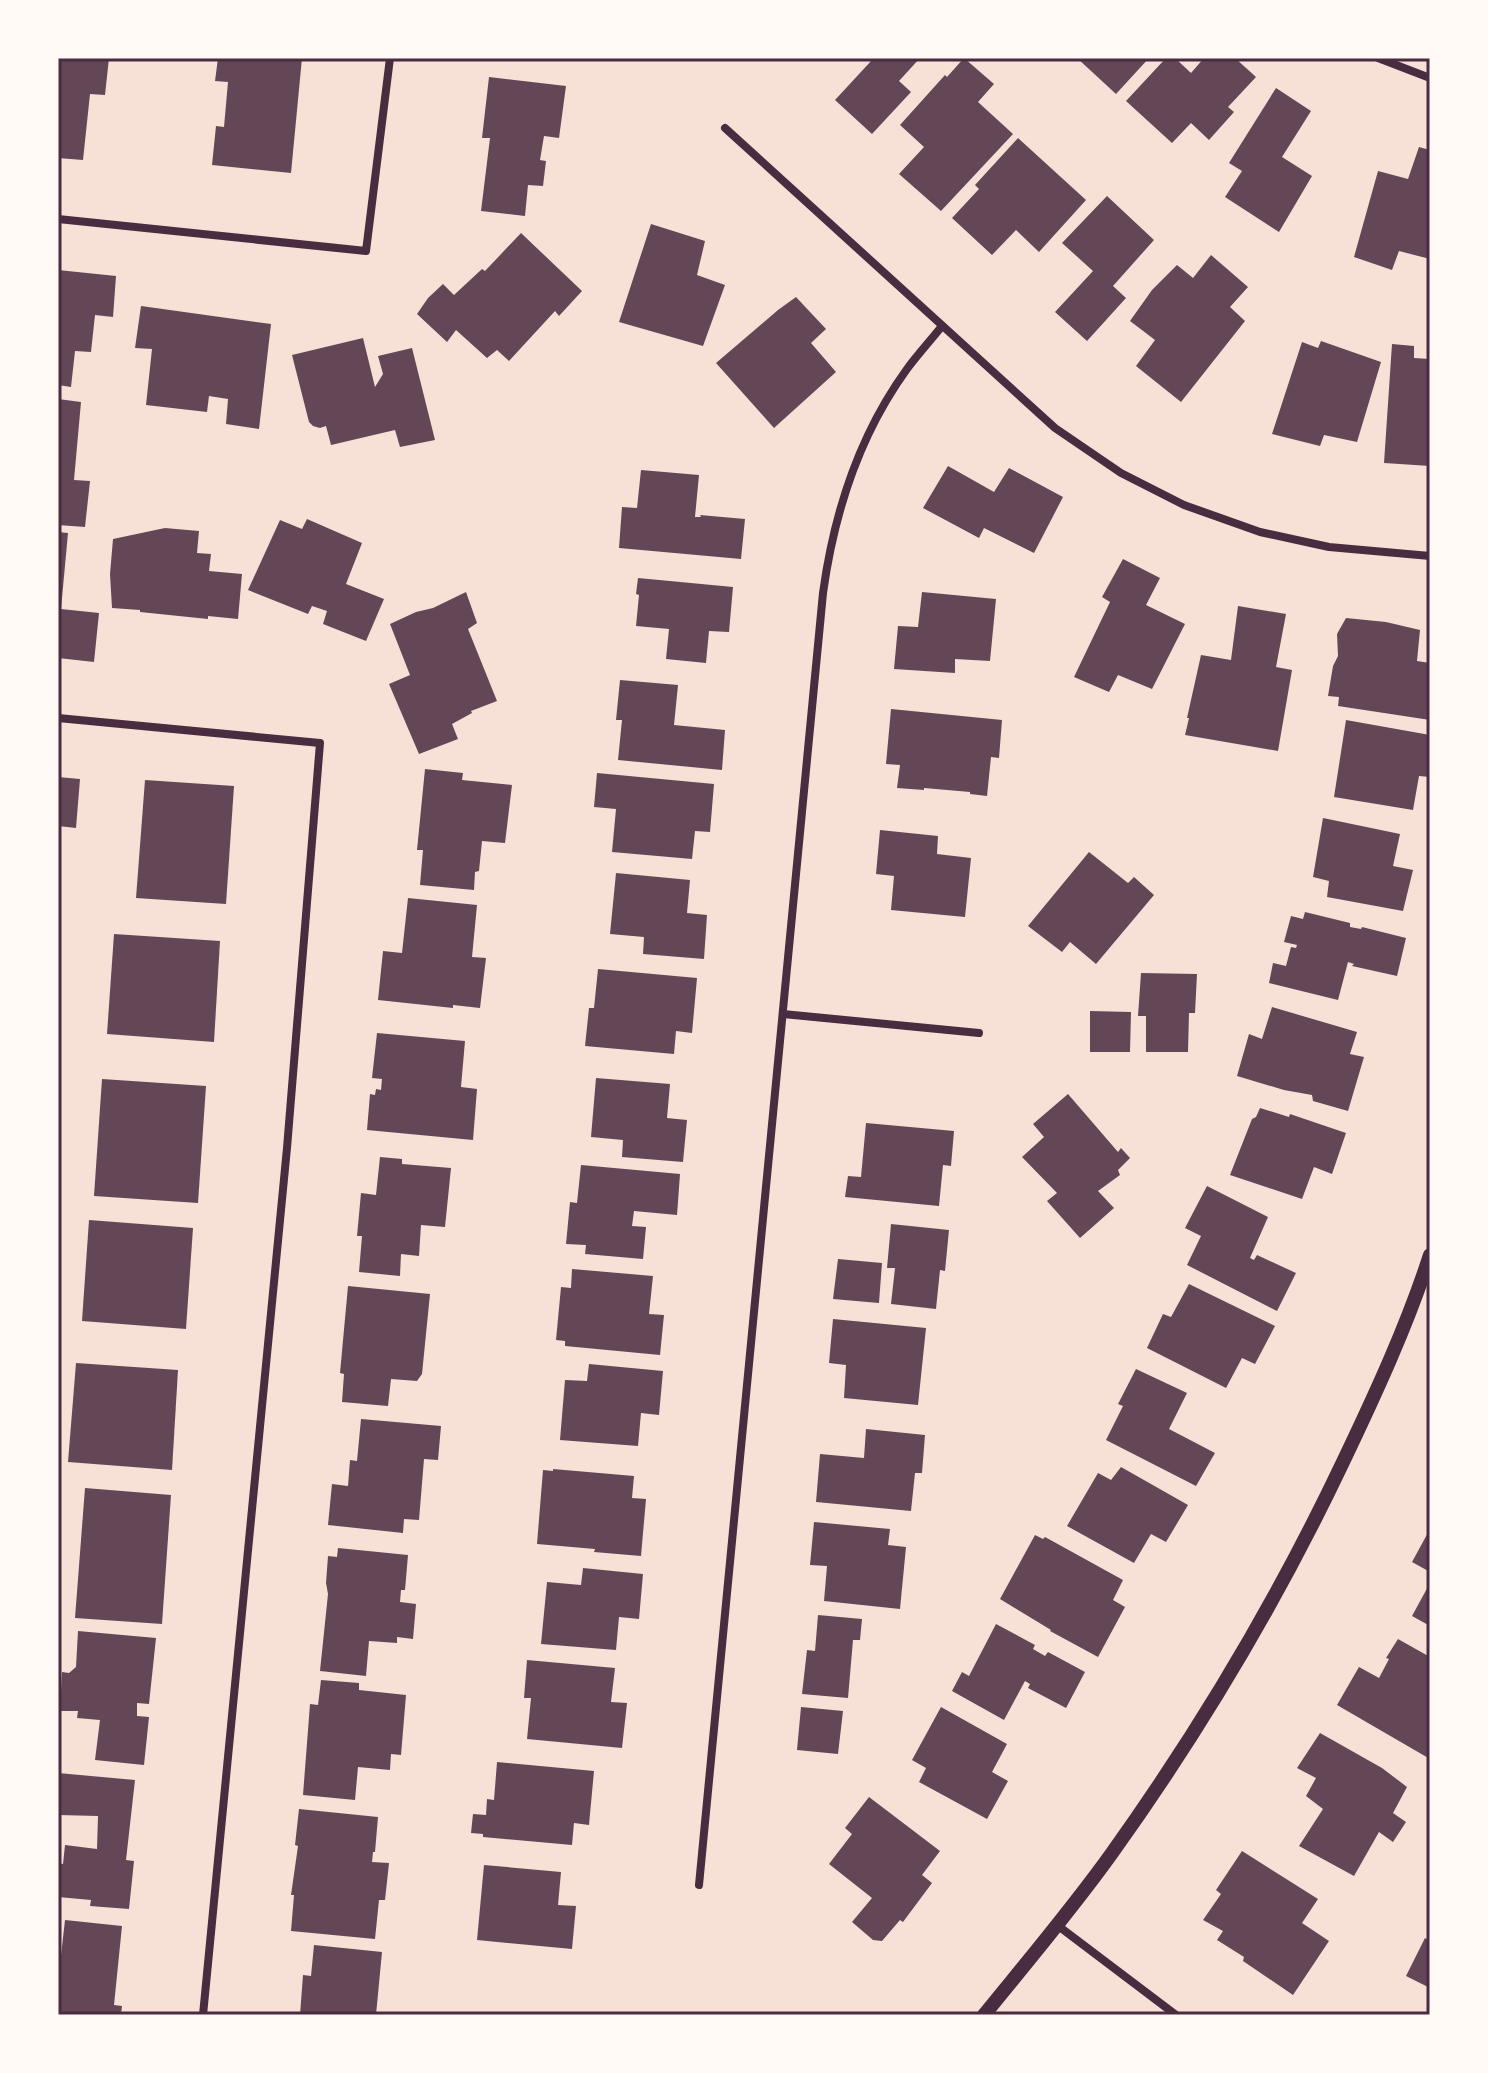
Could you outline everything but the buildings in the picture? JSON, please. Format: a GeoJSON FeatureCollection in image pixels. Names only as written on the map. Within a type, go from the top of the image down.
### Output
{"type":"FeatureCollection","features":[{"type":"Feature","properties":{"kind":"street"},"geometry":{"type":"LineString","coordinates":[[58,219],[366,251],[390,58]]}},
{"type":"Feature","properties":{"kind":"street"},"geometry":{"type":"LineString","coordinates":[[1378,58],[1430,78]]}},
{"type":"Feature","properties":{"kind":"street"},"geometry":{"type":"LineString","coordinates":[[725,128],[1055,428],[1121,473],[1184,505],[1260,532],[1329,547],[1430,556]]}},
{"type":"Feature","properties":{"kind":"street"},"geometry":{"type":"LineString","coordinates":[[699,1885],[829,553],[845,491],[869,432],[906,369],[942,326]]}},
{"type":"Feature","properties":{"kind":"street"},"geometry":{"type":"LineString","coordinates":[[58,718],[320,743],[286,1164],[203,2015]]}},
{"type":"Feature","properties":{"kind":"street"},"geometry":{"type":"LineString","coordinates":[[783,1014],[979,1033]]}},
{"type":"Feature","properties":{"kind":"street"},"geometry":{"type":"LineString","coordinates":[[984,2015],[1111,1855],[1184,1748],[1251,1638],[1313,1525],[1363,1422],[1426,1280],[1430,1255]]}},
{"type":"Feature","properties":{"kind":"street"},"geometry":{"type":"LineString","coordinates":[[1057,1925],[1176,2015]]}}]}
